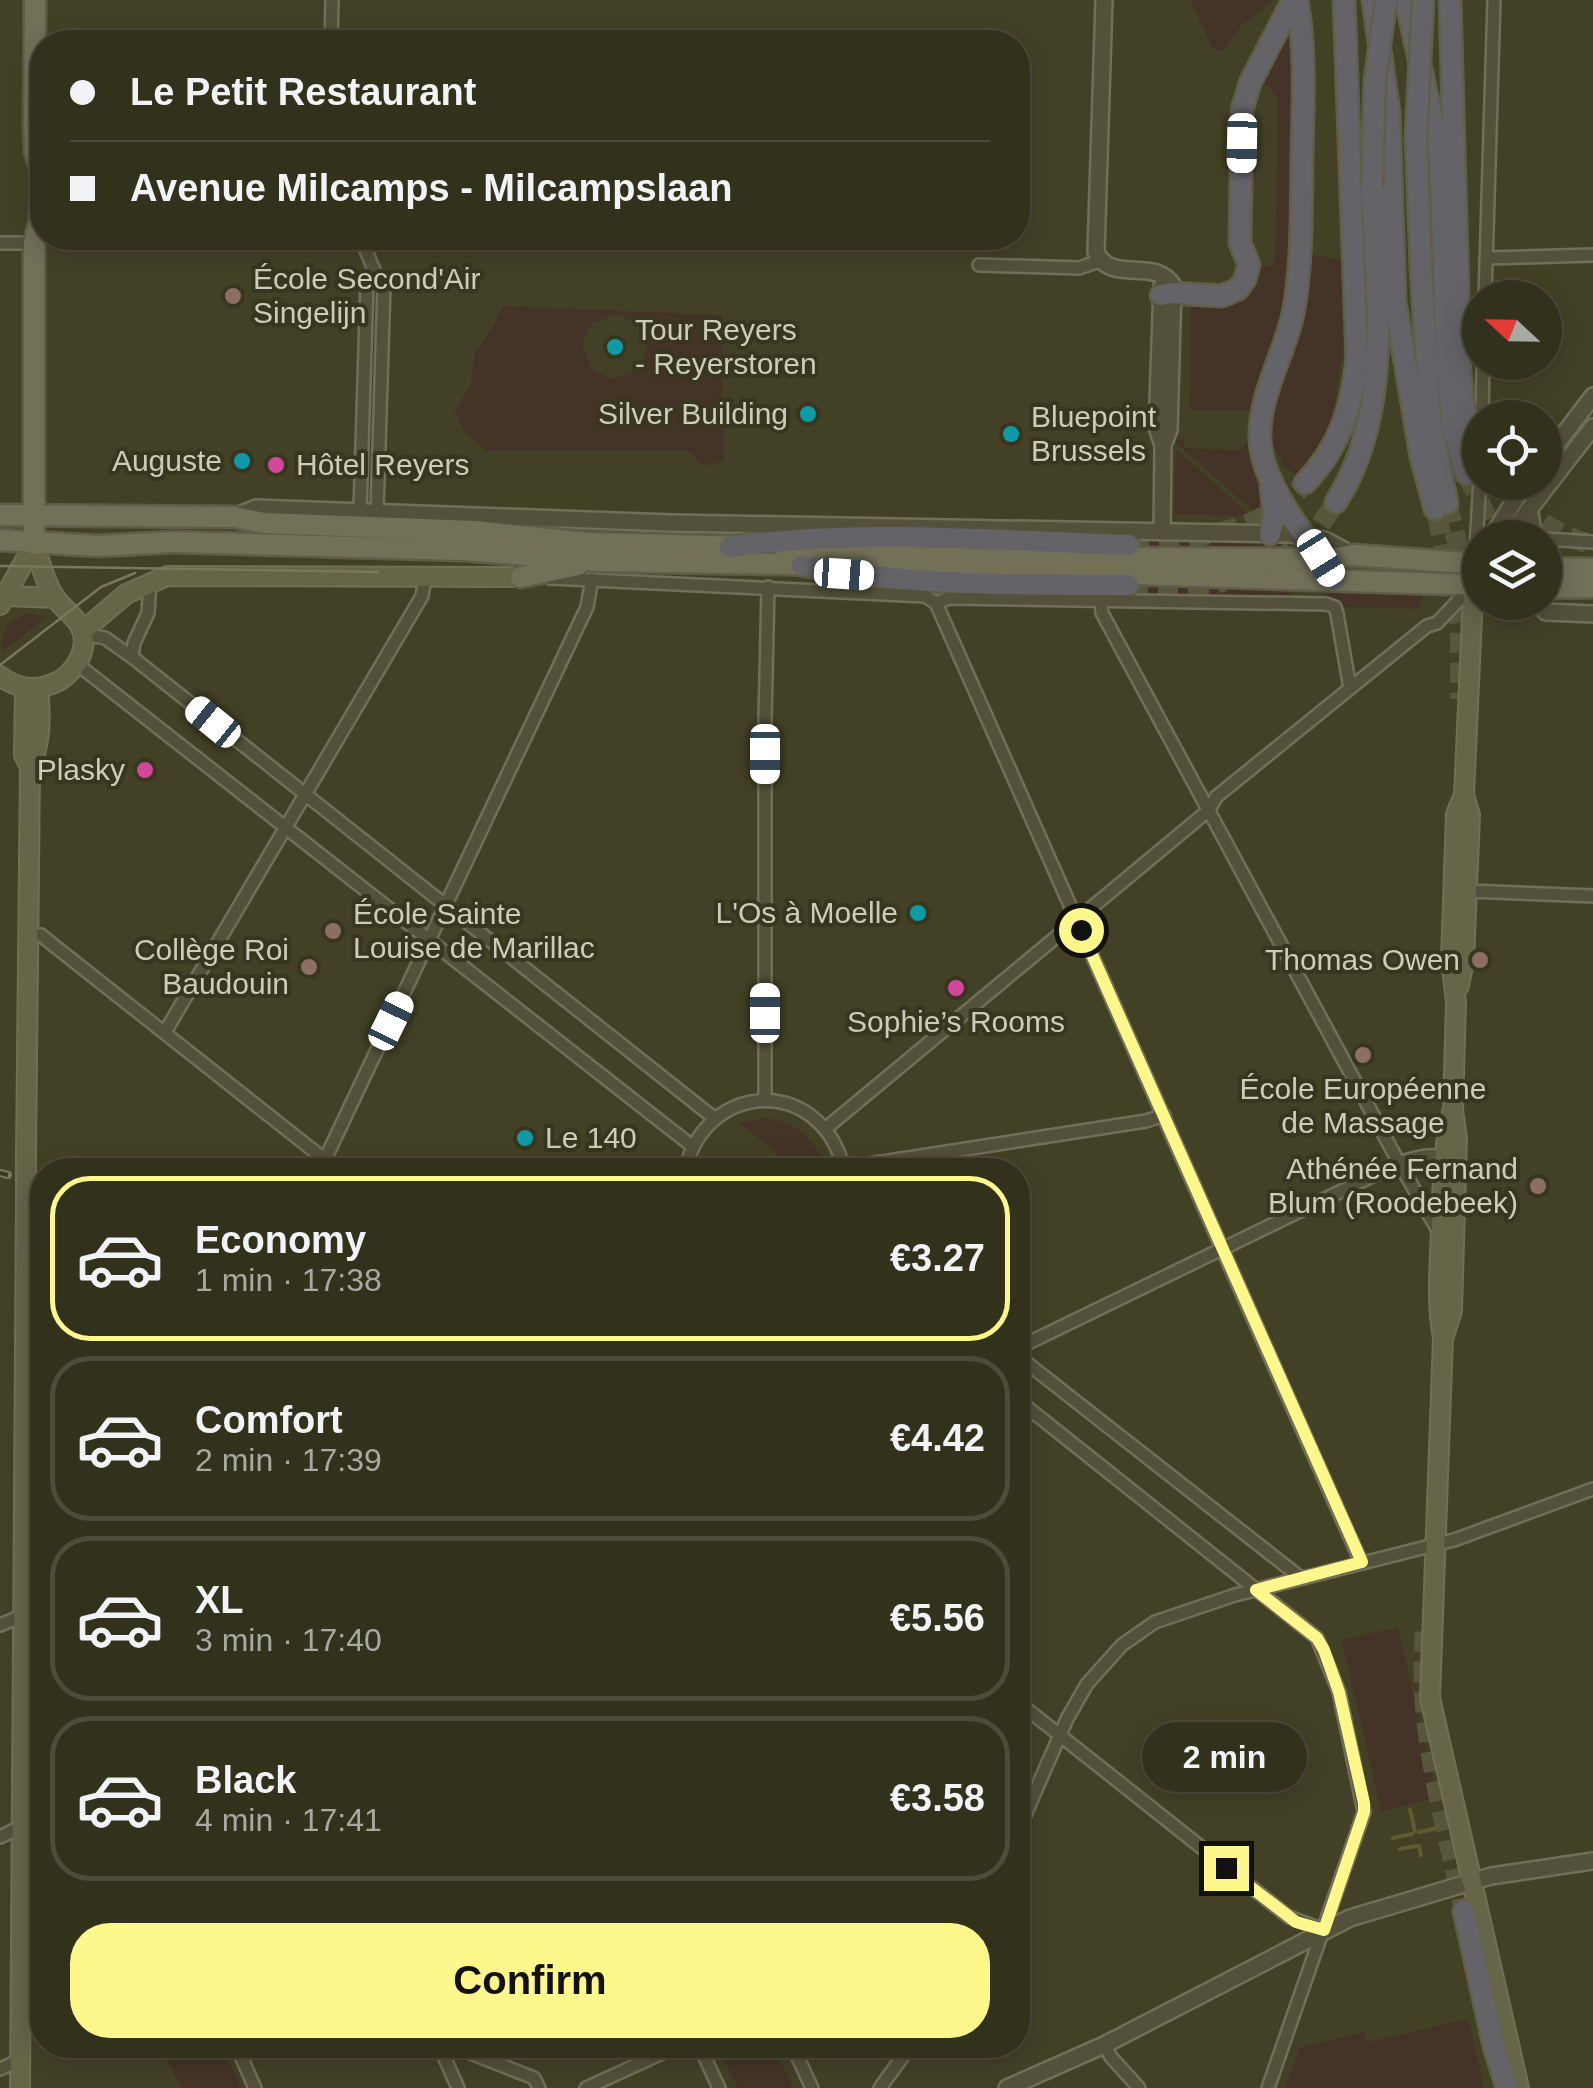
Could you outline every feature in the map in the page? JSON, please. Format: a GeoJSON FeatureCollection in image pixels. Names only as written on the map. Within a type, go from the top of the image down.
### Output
{"type":"FeatureCollection","features":[{"type":"Feature","properties":{"kind":"highway"},"geometry":{"type":"LineString","coordinates":[[1167,294],[1222,296],[1238,289],[1245,279],[1249,265],[1240,243],[1242,110],[1250,83],[1295,0]]}},
{"type":"Feature","properties":{"kind":"highway"},"geometry":{"type":"LineString","coordinates":[[1270,534],[1274,515],[1260,439],[1264,409],[1292,316],[1300,240],[1302,25],[1295,0]]}},
{"type":"Feature","properties":{"kind":"highway"},"geometry":{"type":"LineString","coordinates":[[1305,483],[1330,455],[1342,433],[1350,409],[1357,358],[1344,0]]}},
{"type":"Feature","properties":{"kind":"highway"},"geometry":{"type":"LineString","coordinates":[[1373,0],[1389,113],[1395,302],[1422,456],[1441,506],[1430,418],[1416,137],[1423,0]]}},
{"type":"Feature","properties":{"kind":"highway"},"geometry":{"type":"LineString","coordinates":[[1336,502],[1366,440],[1375,382],[1375,80],[1386,0]]}},
{"type":"Feature","properties":{"kind":"highway"},"geometry":{"type":"LineString","coordinates":[[1406,0],[1440,156],[1447,368],[1453,428],[1462,446]]}},
{"type":"Feature","properties":{"kind":"highway"},"geometry":{"type":"LineString","coordinates":[[1450,0],[1463,400]]}},
{"type":"Feature","properties":{"kind":"highway"},"geometry":{"type":"LineString","coordinates":[[1270,480],[1334,580]]}},
{"type":"Feature","properties":{"kind":"highway"},"geometry":{"type":"LineString","coordinates":[[730,547],[788,539],[916,538],[1129,546]]}},
{"type":"Feature","properties":{"kind":"highway"},"geometry":{"type":"LineString","coordinates":[[802,566],[844,574],[994,584],[1128,585]]}},
{"type":"Feature","properties":{"kind":"highway"},"geometry":{"type":"LineString","coordinates":[[1464,1911],[1507,2088]]}},
{"type":"Feature","properties":{"kind":"main road"},"geometry":{"type":"LineString","coordinates":[[36,0],[36,30]]}},
{"type":"Feature","properties":{"kind":"main road"},"geometry":{"type":"LineString","coordinates":[[30,188],[30,228]]}},
{"type":"Feature","properties":{"kind":"main road"},"geometry":{"type":"LineString","coordinates":[[34,250],[34,544],[55,598],[83,633]]}},
{"type":"Feature","properties":{"kind":"main road"},"geometry":{"type":"LineString","coordinates":[[0,514],[234,517],[264,523],[474,531],[552,541],[730,547],[1128,558],[1352,555],[1462,566]]}},
{"type":"Feature","properties":{"kind":"main road"},"geometry":{"type":"LineString","coordinates":[[0,540],[110,546],[172,542],[444,550],[596,570]]}},
{"type":"Feature","properties":{"kind":"main road"},"geometry":{"type":"LineString","coordinates":[[3,601],[34,544]]}},
{"type":"Feature","properties":{"kind":"main road"},"geometry":{"type":"LineString","coordinates":[[0,678],[32,688],[68,676],[77,664],[83,633],[126,594],[150,588],[167,576],[424,579],[521,577],[596,570],[802,566],[1334,580],[1462,569]]}},
{"type":"Feature","properties":{"kind":"main road"},"geometry":{"type":"LineString","coordinates":[[1562,568],[1593,569]]}},
{"type":"Feature","properties":{"kind":"main road"},"geometry":{"type":"LineString","coordinates":[[1562,588],[1593,587]]}},
{"type":"Feature","properties":{"kind":"main road"},"geometry":{"type":"LineString","coordinates":[[3,601],[55,598]]}},
{"type":"Feature","properties":{"kind":"main road"},"geometry":{"type":"LineString","coordinates":[[1456,1002],[1451,959],[1456,814],[1464,795],[1475,620]]}},
{"type":"Feature","properties":{"kind":"main road"},"geometry":{"type":"LineString","coordinates":[[30,1407],[26,1156],[30,767],[36,755],[40,720],[32,688]]}},
{"type":"Feature","properties":{"kind":"main road"},"geometry":{"type":"LineString","coordinates":[[1464,795],[1470,815],[1464,960],[1456,1002],[1452,1109],[1457,1138],[1450,1160],[1452,1311],[1444,1338],[1430,1698],[1519,2088]]}},
{"type":"Feature","properties":{"kind":"main road"},"geometry":{"type":"LineString","coordinates":[[1454,866],[1467,891]]}},
{"type":"Feature","properties":{"kind":"main road"},"geometry":{"type":"LineString","coordinates":[[20,2088],[22,1826],[30,1686]]}},
{"type":"Feature","properties":{"kind":"street"},"geometry":{"type":"LineString","coordinates":[[331,30],[332,0]]}},
{"type":"Feature","properties":{"kind":"street"},"geometry":{"type":"LineString","coordinates":[[1104,0],[1096,237],[1100,260],[1110,268],[1156,273],[1171,282],[1167,294],[1169,430],[1163,445],[1162,532]]}},
{"type":"Feature","properties":{"kind":"street"},"geometry":{"type":"LineString","coordinates":[[1485,280],[1494,0]]}},
{"type":"Feature","properties":{"kind":"street"},"geometry":{"type":"LineString","coordinates":[[0,242],[30,243]]}},
{"type":"Feature","properties":{"kind":"street"},"geometry":{"type":"LineString","coordinates":[[367,250],[376,275],[384,284],[368,512]]}},
{"type":"Feature","properties":{"kind":"street"},"geometry":{"type":"LineString","coordinates":[[1486,258],[1593,256]]}},
{"type":"Feature","properties":{"kind":"street"},"geometry":{"type":"LineString","coordinates":[[978,266],[1079,268],[1100,260]]}},
{"type":"Feature","properties":{"kind":"street"},"geometry":{"type":"LineString","coordinates":[[1562,437],[1593,396]]}},
{"type":"Feature","properties":{"kind":"street"},"geometry":{"type":"LineString","coordinates":[[1521,520],[1593,427]]}},
{"type":"Feature","properties":{"kind":"street"},"geometry":{"type":"LineString","coordinates":[[1531,507],[1533,520]]}},
{"type":"Feature","properties":{"kind":"street"},"geometry":{"type":"LineString","coordinates":[[234,517],[256,508],[672,523],[1305,535],[1325,540],[1352,555]]}},
{"type":"Feature","properties":{"kind":"street"},"geometry":{"type":"LineString","coordinates":[[1562,539],[1593,542]]}},
{"type":"Feature","properties":{"kind":"street"},"geometry":{"type":"LineString","coordinates":[[325,1158],[587,606],[596,570],[937,599],[1326,604],[1335,607],[1337,614],[1350,688]]}},
{"type":"Feature","properties":{"kind":"street"},"geometry":{"type":"LineString","coordinates":[[165,1032],[422,596],[424,579]]}},
{"type":"Feature","properties":{"kind":"street"},"geometry":{"type":"LineString","coordinates":[[765,1100],[764,721],[768,587]]}},
{"type":"Feature","properties":{"kind":"street"},"geometry":{"type":"LineString","coordinates":[[132,658],[134,643],[143,629],[150,588]]}},
{"type":"Feature","properties":{"kind":"street"},"geometry":{"type":"LineString","coordinates":[[825,1129],[1209,810],[1216,798],[1427,626],[1437,623],[1462,589]]}},
{"type":"Feature","properties":{"kind":"street"},"geometry":{"type":"LineString","coordinates":[[937,599],[1362,1562]]}},
{"type":"Feature","properties":{"kind":"street"},"geometry":{"type":"LineString","coordinates":[[1101,600],[1102,613],[1429,1217],[1436,1227],[1448,1224]]}},
{"type":"Feature","properties":{"kind":"street"},"geometry":{"type":"LineString","coordinates":[[1562,613],[1593,614]]}},
{"type":"Feature","properties":{"kind":"street"},"geometry":{"type":"LineString","coordinates":[[83,633],[105,638],[132,658],[714,1118]]}},
{"type":"Feature","properties":{"kind":"street"},"geometry":{"type":"LineString","coordinates":[[116,646],[134,643]]}},
{"type":"Feature","properties":{"kind":"street"},"geometry":{"type":"LineString","coordinates":[[77,664],[692,1146]]}},
{"type":"Feature","properties":{"kind":"street"},"geometry":{"type":"LineString","coordinates":[[1467,891],[1593,896]]}},
{"type":"Feature","properties":{"kind":"street"},"geometry":{"type":"LineString","coordinates":[[28,935],[41,936],[52,944],[165,1032],[315,1158]]}},
{"type":"Feature","properties":{"kind":"street"},"geometry":{"type":"LineString","coordinates":[[689,1158],[692,1146],[714,1118],[738,1106],[765,1100],[796,1107],[825,1129],[841,1158]]}},
{"type":"Feature","properties":{"kind":"street"},"geometry":{"type":"LineString","coordinates":[[913,1158],[1164,1116]]}},
{"type":"Feature","properties":{"kind":"street"},"geometry":{"type":"LineString","coordinates":[[1030,1342],[1399,1163],[1414,1158],[1450,1160]]}},
{"type":"Feature","properties":{"kind":"street"},"geometry":{"type":"LineString","coordinates":[[1030,1365],[1301,1578]]}},
{"type":"Feature","properties":{"kind":"street"},"geometry":{"type":"LineString","coordinates":[[1030,1410],[1317,1638],[1339,1692],[1364,1812],[1268,2088]]}},
{"type":"Feature","properties":{"kind":"street"},"geometry":{"type":"LineString","coordinates":[[1030,1803],[1086,1684],[1122,1645],[1155,1622],[1256,1590],[1434,1545],[1593,1490]]}},
{"type":"Feature","properties":{"kind":"street"},"geometry":{"type":"LineString","coordinates":[[0,1625],[30,1617]]}},
{"type":"Feature","properties":{"kind":"street"},"geometry":{"type":"LineString","coordinates":[[1030,1712],[1289,1916],[1324,1930]]}},
{"type":"Feature","properties":{"kind":"street"},"geometry":{"type":"LineString","coordinates":[[0,1837],[30,1822]]}},
{"type":"Feature","properties":{"kind":"street"},"geometry":{"type":"LineString","coordinates":[[1007,2088],[1104,2045],[1356,1916],[1472,1882],[1593,1861]]}},
{"type":"Feature","properties":{"kind":"street"},"geometry":{"type":"LineString","coordinates":[[22,2000],[30,1999]]}},
{"type":"Feature","properties":{"kind":"street"},"geometry":{"type":"LineString","coordinates":[[1104,2045],[1110,2058],[1139,2088]]}},
{"type":"Feature","properties":{"kind":"street"},"geometry":{"type":"LineString","coordinates":[[242,2058],[256,2088]]}},
{"type":"Feature","properties":{"kind":"street"},"geometry":{"type":"LineString","coordinates":[[445,2058],[458,2088]]}},
{"type":"Feature","properties":{"kind":"street"},"geometry":{"type":"LineString","coordinates":[[483,2058],[534,2078],[539,2088]]}},
{"type":"Feature","properties":{"kind":"street"},"geometry":{"type":"LineString","coordinates":[[586,2088],[652,2058]]}},
{"type":"Feature","properties":{"kind":"street"},"geometry":{"type":"LineString","coordinates":[[705,2058],[719,2088]]}},
{"type":"Feature","properties":{"kind":"street"},"geometry":{"type":"LineString","coordinates":[[798,2058],[812,2088]]}},
{"type":"Feature","properties":{"kind":"street"},"geometry":{"type":"LineString","coordinates":[[880,2088],[902,2058]]}},
{"type":"Feature","properties":{"kind":"street"},"geometry":{"type":"LineString","coordinates":[[0,2069],[20,2060]]}},
{"type":"Feature","properties":{"kind":"shaded area"},"geometry":{"type":"Polygon","coordinates":[[[1190,0],[1274,0],[1241,26],[1220,51],[1213,49],[1190,0]]]}},
{"type":"Feature","properties":{"kind":"shaded area"},"geometry":{"type":"Polygon","coordinates":[[[1296,18],[1300,252],[1343,260],[1343,352],[1330,430],[1301,477],[1283,466],[1250,411],[1190,410],[1191,301],[1230,305],[1252,291],[1255,269],[1273,266],[1275,260],[1278,100],[1269,86],[1256,80],[1296,18]]]}},
{"type":"Feature","properties":{"kind":"shaded area"},"geometry":{"type":"Polygon","coordinates":[[[503,306],[721,315],[724,461],[703,466],[690,451],[487,451],[465,433],[455,411],[471,383],[475,352],[503,306]],[[616,314],[592,323],[582,345],[591,369],[613,379],[637,370],[647,348],[638,324],[616,314]]]}},
{"type":"Feature","properties":{"kind":"shaded area"},"geometry":{"type":"Polygon","coordinates":[[[1177,439],[1184,440],[1184,448],[1243,450],[1246,441],[1263,475],[1268,514],[1255,513],[1176,443],[1177,439]]]}},
{"type":"Feature","properties":{"kind":"shaded area"},"geometry":{"type":"Polygon","coordinates":[[[1176,449],[1250,515],[1250,516],[1174,514],[1176,449]]]}},
{"type":"Feature","properties":{"kind":"shaded area"},"geometry":{"type":"Polygon","coordinates":[[[1129,535],[1278,539],[1280,551],[1129,551],[1129,535]]]}},
{"type":"Feature","properties":{"kind":"shaded area"},"geometry":{"type":"Polygon","coordinates":[[[1128,580],[1289,588],[1292,600],[1146,597],[1145,591],[1127,591],[1128,580]]]}},
{"type":"Feature","properties":{"kind":"shaded area"},"geometry":{"type":"Polygon","coordinates":[[[1333,589],[1423,591],[1419,609],[1339,607],[1322,598],[1333,589]]]}},
{"type":"Feature","properties":{"kind":"shaded area"},"geometry":{"type":"Polygon","coordinates":[[[28,613],[47,617],[3,651],[1,641],[8,624],[28,613]]]}},
{"type":"Feature","properties":{"kind":"shaded area"},"geometry":{"type":"Polygon","coordinates":[[[763,1118],[785,1122],[811,1140],[822,1158],[776,1158],[775,1151],[739,1123],[763,1118]]]}},
{"type":"Feature","properties":{"kind":"shaded area"},"geometry":{"type":"Polygon","coordinates":[[[1398,1627],[1437,1798],[1381,1811],[1342,1640],[1398,1627]]]}},
{"type":"Feature","properties":{"kind":"shaded area"},"geometry":{"type":"Polygon","coordinates":[[[1468,2019],[1484,2088],[1285,2088],[1300,2047],[1364,2032],[1367,2042],[1468,2019]]]}},
{"type":"Feature","properties":{"kind":"shaded area"},"geometry":{"type":"Polygon","coordinates":[[[166,2058],[228,2058],[241,2088],[181,2088],[166,2058]]]}},
{"type":"Feature","properties":{"kind":"shaded area"},"geometry":{"type":"Polygon","coordinates":[[[724,2058],[779,2058],[793,2088],[738,2088],[724,2058]]]}},
{"type":"Feature","properties":{"kind":"waterway"},"geometry":{"type":"LineString","coordinates":[[1410,1810],[1415,1831]]}},
{"type":"Feature","properties":{"kind":"waterway"},"geometry":{"type":"LineString","coordinates":[[1419,1832],[1438,1828]]}},
{"type":"Feature","properties":{"kind":"waterway"},"geometry":{"type":"LineString","coordinates":[[1393,1838],[1412,1834]]}},
{"type":"Feature","properties":{"kind":"waterway"},"geometry":{"type":"LineString","coordinates":[[1400,1849],[1416,1846]]}},
{"type":"Feature","properties":{"kind":"waterway"},"geometry":{"type":"LineString","coordinates":[[1419,1846],[1421,1855]]}},
{"type":"Feature","properties":{"kind":"tunnel"},"geometry":{"type":"LineString","coordinates":[[1129,545],[1201,536],[1246,524],[1287,501],[1305,483]]}},
{"type":"Feature","properties":{"kind":"tunnel"},"geometry":{"type":"LineString","coordinates":[[1479,500],[1488,520]]}},
{"type":"Feature","properties":{"kind":"tunnel"},"geometry":{"type":"LineString","coordinates":[[1515,500],[1561,533],[1586,543]]}},
{"type":"Feature","properties":{"kind":"tunnel"},"geometry":{"type":"LineString","coordinates":[[1275,562],[1313,536],[1336,502]]}},
{"type":"Feature","properties":{"kind":"tunnel"},"geometry":{"type":"LineString","coordinates":[[1447,503],[1462,561]]}},
{"type":"Feature","properties":{"kind":"tunnel"},"geometry":{"type":"LineString","coordinates":[[1437,515],[1460,627],[1460,699]]}},
{"type":"Feature","properties":{"kind":"tunnel"},"geometry":{"type":"LineString","coordinates":[[1128,585],[1200,586],[1225,582]]}},
{"type":"Feature","properties":{"kind":"tunnel"},"geometry":{"type":"LineString","coordinates":[[1425,1632],[1429,1738],[1464,1911]]}},
{"type":"Feature","properties":{"kind":"tram line"},"geometry":{"type":"LineString","coordinates":[[0,566],[378,572]]}},
{"type":"Feature","properties":{"kind":"tram line"},"geometry":{"type":"LineString","coordinates":[[0,665],[101,587],[135,573]]}},
{"type":"Feature","properties":{"kind":"railway"},"geometry":{"type":"LineString","coordinates":[[0,1173],[8,1175]]}},
{"type":"Feature","properties":{"kind":"place","name":"École Second'Air Singelijn"},"geometry":{"type":"Point","coordinates":[233,296]}},
{"type":"Feature","properties":{"kind":"place","name":"Tour Reyers - Reyerstoren"},"geometry":{"type":"Point","coordinates":[615,347]}},
{"type":"Feature","properties":{"kind":"place","name":"Silver Building"},"geometry":{"type":"Point","coordinates":[808,414]}},
{"type":"Feature","properties":{"kind":"place","name":"Bluepoint Brussels"},"geometry":{"type":"Point","coordinates":[1011,434]}},
{"type":"Feature","properties":{"kind":"place","name":"Auguste"},"geometry":{"type":"Point","coordinates":[242,461]}},
{"type":"Feature","properties":{"kind":"place","name":"Hôtel Reyers"},"geometry":{"type":"Point","coordinates":[276,465]}},
{"type":"Feature","properties":{"kind":"place","name":"Plasky"},"geometry":{"type":"Point","coordinates":[145,770]}},
{"type":"Feature","properties":{"kind":"place","name":"L'Os à Moelle"},"geometry":{"type":"Point","coordinates":[918,913]}},
{"type":"Feature","properties":{"kind":"place","name":"École Sainte Louise de Marillac"},"geometry":{"type":"Point","coordinates":[333,931]}},
{"type":"Feature","properties":{"kind":"place","name":"Thomas Owen"},"geometry":{"type":"Point","coordinates":[1480,960]}},
{"type":"Feature","properties":{"kind":"place","name":"Collège Roi Baudouin"},"geometry":{"type":"Point","coordinates":[309,967]}},
{"type":"Feature","properties":{"kind":"place","name":"Sophie’s Rooms"},"geometry":{"type":"Point","coordinates":[956,988]}},
{"type":"Feature","properties":{"kind":"place","name":"École Européenne de Massage"},"geometry":{"type":"Point","coordinates":[1363,1055]}},
{"type":"Feature","properties":{"kind":"place","name":"Le 140"},"geometry":{"type":"Point","coordinates":[525,1138]}},
{"type":"Feature","properties":{"kind":"place","name":"Athénée Fernand Blum (Roodebeek)"},"geometry":{"type":"Point","coordinates":[1538,1186]}},
{"type":"Feature","properties":{"kind":"route"},"geometry":{"type":"LineString","coordinates":[[1081,930],[1362,1562],[1256,1590],[1317,1638],[1324,1650],[1339,1692],[1364,1803],[1324,1930],[1296,1922],[1226,1868]]}}]}
